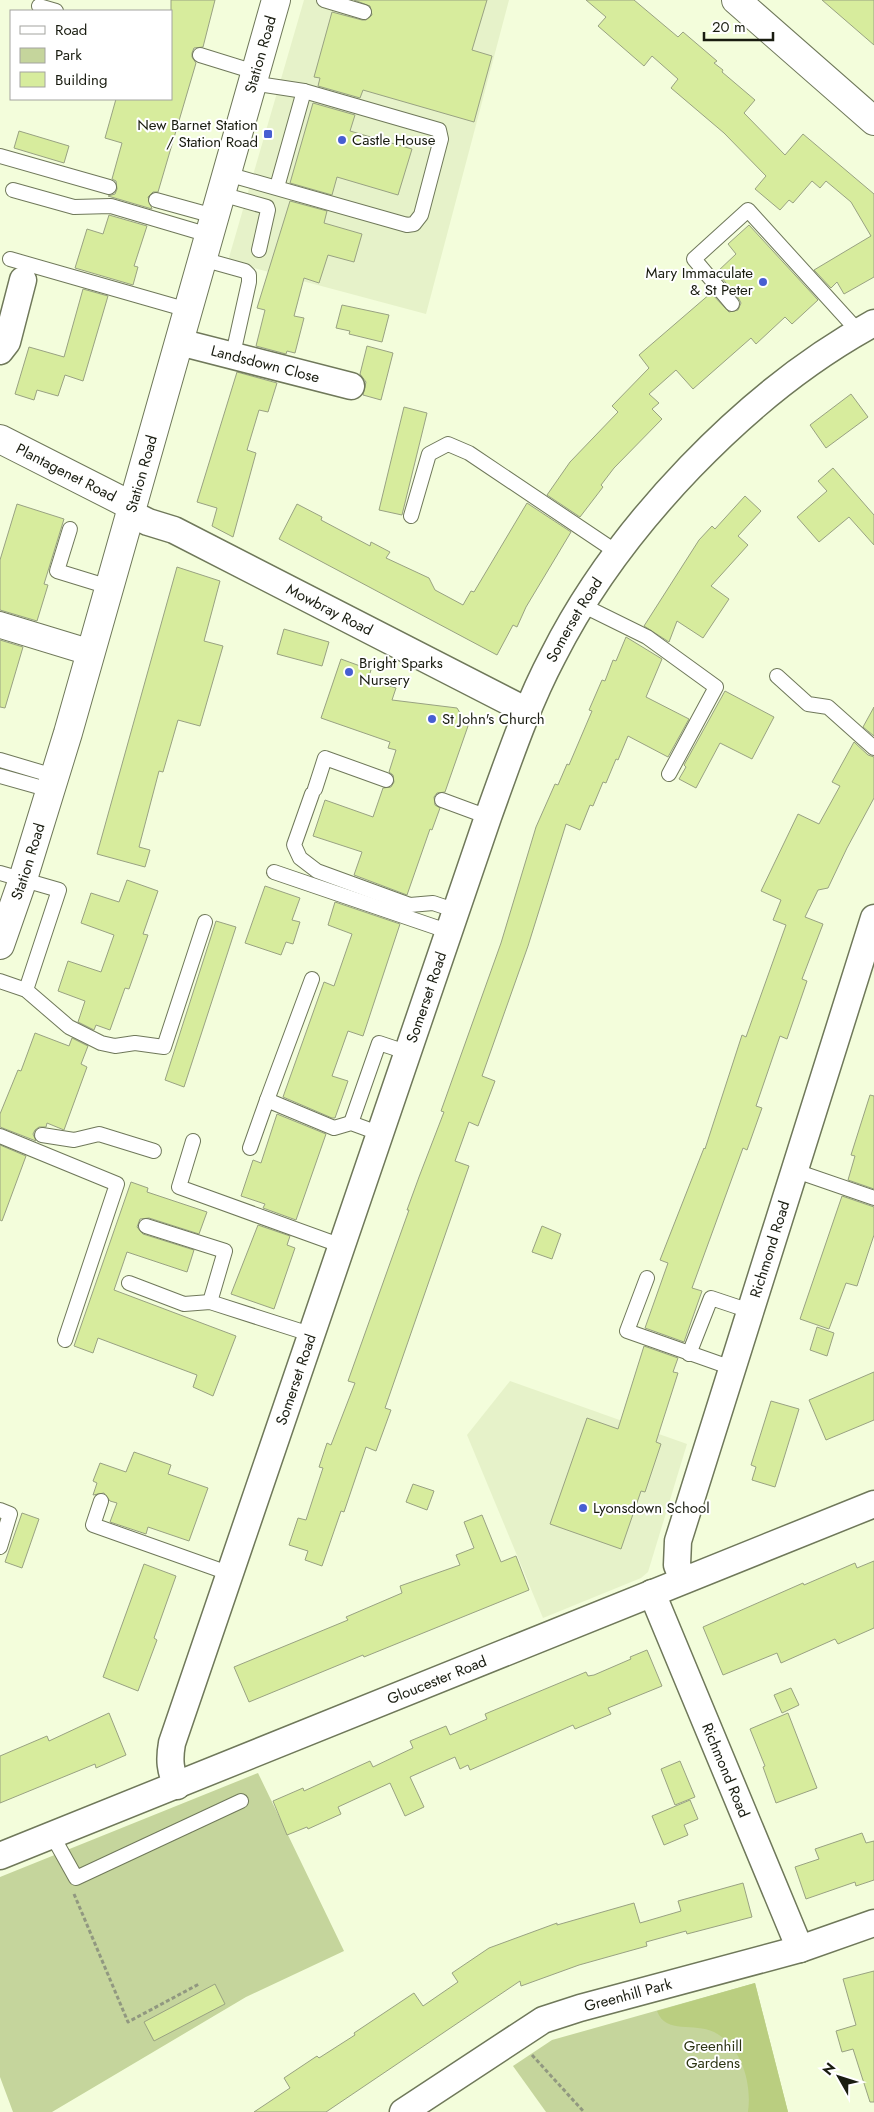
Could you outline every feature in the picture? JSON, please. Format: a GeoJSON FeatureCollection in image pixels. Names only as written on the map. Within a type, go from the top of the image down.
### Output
{"type":"FeatureCollection","features":[{"type":"Feature","properties":{"kind":"main road","name":"Station Road"},"geometry":{"type":"LineString","coordinates":[[0,945],[11,876],[52,783],[276,0]]}},
{"type":"Feature","properties":{"kind":"main road"},"geometry":{"type":"LineString","coordinates":[[736,0],[874,121]]}},
{"type":"Feature","properties":{"kind":"main road","name":"Plantagenet Road"},"geometry":{"type":"LineString","coordinates":[[0,440],[131,510]]}},
{"type":"Feature","properties":{"kind":"street"},"geometry":{"type":"LineString","coordinates":[[0,351],[7,342],[16,269]]}},
{"type":"Feature","properties":{"kind":"street","name":"Somerset Road"},"geometry":{"type":"LineString","coordinates":[[177,1786],[170,1770],[169,1758],[172,1743],[382,1134],[488,817],[527,711],[553,655],[582,605],[618,553],[669,490],[711,445],[767,396],[814,361],[866,327]]}},
{"type":"Feature","properties":{"kind":"street","name":"Landsdown Close"},"geometry":{"type":"LineString","coordinates":[[179,342],[234,354],[350,386]]}},
{"type":"Feature","properties":{"kind":"street","name":"Mowbray Road"},"geometry":{"type":"LineString","coordinates":[[131,510],[148,522],[174,530],[527,711]]}},
{"type":"Feature","properties":{"kind":"street","name":"Richmond Road"},"geometry":{"type":"LineString","coordinates":[[683,1580],[677,1565],[678,1541],[794,1170],[869,952],[874,918]]}},
{"type":"Feature","properties":{"kind":"street","name":"Gloucester Road"},"geometry":{"type":"LineString","coordinates":[[0,1856],[874,1504]]}},
{"type":"Feature","properties":{"kind":"street","name":"Richmond Road"},"geometry":{"type":"LineString","coordinates":[[652,1592],[800,1949]]}},
{"type":"Feature","properties":{"kind":"street","name":"Greenhill Park"},"geometry":{"type":"LineString","coordinates":[[403,2112],[543,2020],[580,2008],[800,1949],[874,1923]]}},
{"type":"Feature","properties":{"kind":"lane"},"geometry":{"type":"LineString","coordinates":[[324,0],[364,12]]}},
{"type":"Feature","properties":{"kind":"lane"},"geometry":{"type":"LineString","coordinates":[[39,6],[53,10]]}},
{"type":"Feature","properties":{"kind":"lane"},"geometry":{"type":"LineString","coordinates":[[156,200],[215,216],[278,187],[407,225],[414,224],[421,216],[442,139],[439,130],[254,77],[200,55]]}},
{"type":"Feature","properties":{"kind":"lane"},"geometry":{"type":"LineString","coordinates":[[278,187],[304,91]]}},
{"type":"Feature","properties":{"kind":"lane"},"geometry":{"type":"LineString","coordinates":[[0,156],[109,188]]}},
{"type":"Feature","properties":{"kind":"lane"},"geometry":{"type":"LineString","coordinates":[[13,190],[74,207],[111,206],[215,216],[267,207],[260,250]]}},
{"type":"Feature","properties":{"kind":"lane"},"geometry":{"type":"LineString","coordinates":[[732,304],[694,259],[748,210],[866,327]]}},
{"type":"Feature","properties":{"kind":"lane"},"geometry":{"type":"LineString","coordinates":[[215,216],[245,271],[249,274],[250,282],[234,354]]}},
{"type":"Feature","properties":{"kind":"lane"},"geometry":{"type":"LineString","coordinates":[[16,269],[188,310]]}},
{"type":"Feature","properties":{"kind":"lane"},"geometry":{"type":"LineString","coordinates":[[411,516],[429,454],[448,444],[469,453],[618,553]]}},
{"type":"Feature","properties":{"kind":"lane"},"geometry":{"type":"LineString","coordinates":[[70,529],[57,571],[109,587]]}},
{"type":"Feature","properties":{"kind":"lane"},"geometry":{"type":"LineString","coordinates":[[582,605],[647,637],[716,687],[669,774]]}},
{"type":"Feature","properties":{"kind":"lane"},"geometry":{"type":"LineString","coordinates":[[0,619],[90,652]]}},
{"type":"Feature","properties":{"kind":"lane"},"geometry":{"type":"LineString","coordinates":[[0,631],[90,652]]}},
{"type":"Feature","properties":{"kind":"lane"},"geometry":{"type":"LineString","coordinates":[[777,676],[808,704],[828,707],[874,748]]}},
{"type":"Feature","properties":{"kind":"lane"},"geometry":{"type":"LineString","coordinates":[[386,780],[325,758],[294,845],[300,858],[317,871],[410,905],[434,904],[453,921]]}},
{"type":"Feature","properties":{"kind":"lane"},"geometry":{"type":"LineString","coordinates":[[0,760],[52,783]]}},
{"type":"Feature","properties":{"kind":"lane"},"geometry":{"type":"LineString","coordinates":[[0,776],[52,783]]}},
{"type":"Feature","properties":{"kind":"lane"},"geometry":{"type":"LineString","coordinates":[[442,800],[488,817]]}},
{"type":"Feature","properties":{"kind":"lane"},"geometry":{"type":"LineString","coordinates":[[274,872],[453,921]]}},
{"type":"Feature","properties":{"kind":"lane"},"geometry":{"type":"LineString","coordinates":[[11,876],[59,890],[26,990]]}},
{"type":"Feature","properties":{"kind":"lane"},"geometry":{"type":"LineString","coordinates":[[0,981],[26,990],[70,1027],[101,1043],[115,1046],[135,1043],[164,1047],[205,922]]}},
{"type":"Feature","properties":{"kind":"lane"},"geometry":{"type":"LineString","coordinates":[[250,1148],[312,979]]}},
{"type":"Feature","properties":{"kind":"lane"},"geometry":{"type":"LineString","coordinates":[[351,1123],[379,1042],[408,1053]]}},
{"type":"Feature","properties":{"kind":"lane"},"geometry":{"type":"LineString","coordinates":[[267,1100],[334,1128],[351,1123],[382,1134]]}},
{"type":"Feature","properties":{"kind":"lane"},"geometry":{"type":"LineString","coordinates":[[42,1135],[74,1140],[99,1134],[154,1151]]}},
{"type":"Feature","properties":{"kind":"lane"},"geometry":{"type":"LineString","coordinates":[[0,1136],[118,1184],[65,1340]]}},
{"type":"Feature","properties":{"kind":"lane"},"geometry":{"type":"LineString","coordinates":[[193,1141],[178,1187],[342,1246]]}},
{"type":"Feature","properties":{"kind":"lane"},"geometry":{"type":"LineString","coordinates":[[794,1170],[874,1198]]}},
{"type":"Feature","properties":{"kind":"lane"},"geometry":{"type":"LineString","coordinates":[[146,1226],[225,1252],[210,1302]]}},
{"type":"Feature","properties":{"kind":"lane"},"geometry":{"type":"LineString","coordinates":[[647,1278],[627,1331],[732,1368]]}},
{"type":"Feature","properties":{"kind":"lane"},"geometry":{"type":"LineString","coordinates":[[129,1283],[184,1304],[210,1302],[313,1334]]}},
{"type":"Feature","properties":{"kind":"lane"},"geometry":{"type":"LineString","coordinates":[[689,1354],[711,1298],[750,1311]]}},
{"type":"Feature","properties":{"kind":"lane"},"geometry":{"type":"LineString","coordinates":[[101,1501],[93,1525],[231,1574]]}},
{"type":"Feature","properties":{"kind":"lane"},"geometry":{"type":"LineString","coordinates":[[0,1510],[10,1514],[0,1547]]}},
{"type":"Feature","properties":{"kind":"lane"},"geometry":{"type":"LineString","coordinates":[[52,1834],[76,1878],[242,1801]]}},
{"type":"Feature","properties":{"kind":"path"},"geometry":{"type":"LineString","coordinates":[[76,1878],[74,1897],[128,2022],[199,1984]]}},
{"type":"Feature","properties":{"kind":"path"},"geometry":{"type":"LineString","coordinates":[[517,2036],[584,2112]]}},
{"type":"Feature","properties":{"kind":"shaded area"},"geometry":{"type":"Polygon","coordinates":[[[304,0],[509,0],[426,314],[228,261],[304,0]]]}},
{"type":"Feature","properties":{"kind":"shaded area","name":"Lyonsdown School"},"geometry":{"type":"Polygon","coordinates":[[[510,1381],[687,1444],[648,1572],[641,1578],[543,1618],[467,1435],[510,1381]]]}},
{"type":"Feature","properties":{"kind":"green space"},"geometry":{"type":"Polygon","coordinates":[[[258,1773],[344,1951],[246,1997],[52,2112],[13,2112],[0,2077],[0,1877],[258,1773]]]}},
{"type":"Feature","properties":{"kind":"green space","name":"Greenhill Gardens"},"geometry":{"type":"Polygon","coordinates":[[[755,1983],[788,2112],[546,2112],[513,2066],[552,2040],[755,1983]]]}},
{"type":"Feature","properties":{"kind":"green space"},"geometry":{"type":"Polygon","coordinates":[[[755,1983],[788,2112],[748,2112],[749,2101],[746,2078],[743,2067],[732,2047],[714,2032],[706,2029],[674,2026],[667,2023],[657,2011],[755,1983]]]}},
{"type":"Feature","properties":{"kind":"building"},"geometry":{"type":"Polygon","coordinates":[[[171,0],[215,0],[203,47],[194,48],[192,53],[196,63],[158,192],[153,192],[148,197],[152,209],[108,196],[115,194],[117,189],[116,181],[112,179],[122,143],[105,138],[116,100],[172,100],[171,0]]]}},
{"type":"Feature","properties":{"kind":"building"},"geometry":{"type":"Polygon","coordinates":[[[354,0],[487,0],[472,50],[492,56],[474,122],[363,90],[360,98],[318,86],[320,78],[314,77],[332,12],[362,20],[366,20],[372,15],[370,6],[354,0]]]}},
{"type":"Feature","properties":{"kind":"building"},"geometry":{"type":"Polygon","coordinates":[[[586,0],[634,0],[678,37],[683,32],[717,61],[714,63],[723,70],[722,72],[755,100],[744,113],[785,155],[803,134],[874,194],[874,277],[844,294],[837,282],[831,288],[814,270],[871,236],[851,202],[826,181],[820,188],[812,181],[793,203],[789,200],[780,210],[755,189],[766,176],[724,133],[671,88],[678,79],[652,56],[644,66],[598,26],[606,17],[586,0]]]}},
{"type":"Feature","properties":{"kind":"building"},"geometry":{"type":"Polygon","coordinates":[[[822,0],[874,0],[874,45],[822,0]]]}},
{"type":"Feature","properties":{"kind":"building","name":"Castle House"},"geometry":{"type":"Polygon","coordinates":[[[313,103],[355,115],[350,131],[412,149],[398,195],[337,177],[332,195],[290,183],[313,103]]]}},
{"type":"Feature","properties":{"kind":"building"},"geometry":{"type":"Polygon","coordinates":[[[19,131],[69,146],[64,163],[14,148],[19,131]]]}},
{"type":"Feature","properties":{"kind":"building"},"geometry":{"type":"Polygon","coordinates":[[[290,201],[327,211],[324,223],[362,234],[354,262],[328,255],[319,283],[304,278],[294,316],[304,318],[295,353],[287,351],[286,354],[256,346],[265,310],[257,308],[290,201]]]}},
{"type":"Feature","properties":{"kind":"building"},"geometry":{"type":"Polygon","coordinates":[[[109,215],[147,226],[134,266],[138,267],[133,285],[75,268],[87,229],[103,234],[109,215]]]}},
{"type":"Feature","properties":{"kind":"building"},"geometry":{"type":"Polygon","coordinates":[[[749,225],[818,300],[792,324],[785,317],[756,344],[751,338],[693,389],[676,370],[649,394],[659,403],[652,409],[662,419],[614,468],[601,485],[603,487],[580,517],[547,495],[570,462],[618,412],[612,406],[649,368],[639,355],[711,293],[729,312],[738,310],[741,303],[739,299],[717,272],[736,254],[728,244],[749,225]]]}},
{"type":"Feature","properties":{"kind":"building"},"geometry":{"type":"Polygon","coordinates":[[[83,289],[108,296],[83,381],[65,375],[58,396],[37,390],[34,400],[15,394],[29,347],[64,357],[83,289]]]}},
{"type":"Feature","properties":{"kind":"building"},"geometry":{"type":"Polygon","coordinates":[[[342,305],[389,315],[382,342],[349,334],[350,331],[336,328],[342,305]]]}},
{"type":"Feature","properties":{"kind":"building"},"geometry":{"type":"Polygon","coordinates":[[[367,346],[393,353],[381,400],[363,395],[366,382],[360,374],[367,346]]]}},
{"type":"Feature","properties":{"kind":"building"},"geometry":{"type":"Polygon","coordinates":[[[237,372],[277,383],[268,412],[259,410],[247,450],[256,453],[233,537],[212,526],[217,508],[197,502],[237,372]]]}},
{"type":"Feature","properties":{"kind":"building"},"geometry":{"type":"Polygon","coordinates":[[[851,394],[868,417],[826,448],[810,425],[851,394]]]}},
{"type":"Feature","properties":{"kind":"building"},"geometry":{"type":"Polygon","coordinates":[[[404,407],[427,413],[402,515],[379,510],[404,407]]]}},
{"type":"Feature","properties":{"kind":"building"},"geometry":{"type":"Polygon","coordinates":[[[833,468],[874,515],[874,545],[849,517],[819,542],[797,517],[827,491],[818,481],[833,468]]]}},
{"type":"Feature","properties":{"kind":"building"},"geometry":{"type":"Polygon","coordinates":[[[745,496],[761,511],[738,536],[748,545],[711,586],[729,599],[703,638],[677,621],[669,642],[644,626],[699,540],[712,526],[715,529],[745,496]]]}},
{"type":"Feature","properties":{"kind":"building"},"geometry":{"type":"Polygon","coordinates":[[[527,503],[571,532],[526,607],[517,627],[513,625],[497,655],[279,539],[297,504],[322,517],[321,520],[370,546],[371,542],[390,552],[386,558],[429,578],[435,590],[463,605],[471,591],[474,592],[527,503]]]}},
{"type":"Feature","properties":{"kind":"building"},"geometry":{"type":"Polygon","coordinates":[[[17,504],[64,519],[44,584],[48,585],[37,621],[0,610],[0,560],[17,504]]]}},
{"type":"Feature","properties":{"kind":"building"},"geometry":{"type":"Polygon","coordinates":[[[177,567],[220,581],[204,641],[223,646],[200,726],[178,720],[163,772],[159,771],[139,847],[150,850],[145,867],[97,854],[177,567]]]}},
{"type":"Feature","properties":{"kind":"building"},"geometry":{"type":"Polygon","coordinates":[[[284,629],[329,642],[322,666],[277,654],[284,629]]]}},
{"type":"Feature","properties":{"kind":"building"},"geometry":{"type":"Polygon","coordinates":[[[626,637],[662,659],[646,697],[689,719],[668,757],[628,736],[606,783],[603,782],[593,806],[590,805],[580,830],[566,824],[528,946],[482,1076],[495,1081],[478,1126],[469,1122],[455,1161],[469,1166],[385,1408],[391,1410],[376,1451],[366,1447],[344,1512],[341,1511],[322,1566],[305,1560],[308,1551],[289,1545],[298,1518],[306,1520],[323,1468],[319,1467],[327,1443],[331,1445],[355,1383],[348,1381],[409,1210],[407,1210],[444,1112],[441,1111],[501,943],[536,827],[555,784],[558,785],[567,764],[569,765],[592,711],[589,710],[602,680],[605,681],[613,660],[616,661],[626,637]]]}},
{"type":"Feature","properties":{"kind":"building"},"geometry":{"type":"Polygon","coordinates":[[[0,640],[23,647],[5,708],[0,707],[0,640]]]}},
{"type":"Feature","properties":{"kind":"building"},"geometry":{"type":"Polygon","coordinates":[[[341,659],[371,670],[368,679],[396,688],[392,700],[457,708],[468,726],[445,792],[437,793],[434,797],[435,805],[440,808],[432,830],[430,829],[407,895],[354,875],[362,852],[313,836],[325,800],[373,817],[383,788],[391,787],[394,782],[393,775],[389,772],[396,750],[388,748],[390,742],[321,718],[341,659]]]}},
{"type":"Feature","properties":{"kind":"building"},"geometry":{"type":"Polygon","coordinates":[[[725,691],[774,717],[752,759],[720,743],[696,788],[679,779],[686,767],[684,765],[725,691]]]}},
{"type":"Feature","properties":{"kind":"building"},"geometry":{"type":"Polygon","coordinates":[[[874,707],[874,736],[863,727],[874,707]]]}},
{"type":"Feature","properties":{"kind":"building"},"geometry":{"type":"Polygon","coordinates":[[[854,742],[868,755],[874,757],[874,798],[828,888],[818,890],[805,917],[823,924],[802,979],[807,981],[787,1039],[780,1036],[756,1106],[762,1108],[747,1150],[743,1148],[692,1288],[702,1291],[684,1342],[645,1328],[668,1263],[660,1260],[705,1149],[742,1035],[746,1037],[786,925],[773,920],[781,900],[761,891],[798,814],[819,824],[840,786],[832,782],[854,742]]]}},
{"type":"Feature","properties":{"kind":"building"},"geometry":{"type":"Polygon","coordinates":[[[127,880],[158,891],[143,934],[148,935],[129,989],[125,988],[110,1030],[96,1025],[94,1030],[78,1022],[85,1001],[58,991],[68,961],[101,972],[114,935],[81,923],[91,893],[119,902],[127,880]]]}},
{"type":"Feature","properties":{"kind":"building"},"geometry":{"type":"Polygon","coordinates":[[[265,886],[300,898],[292,920],[300,922],[293,944],[286,942],[281,955],[245,943],[265,886]]]}},
{"type":"Feature","properties":{"kind":"building"},"geometry":{"type":"Polygon","coordinates":[[[335,902],[400,924],[363,1036],[348,1031],[332,1076],[348,1081],[335,1118],[332,1118],[283,1097],[324,982],[334,986],[352,934],[328,925],[335,902]]]}},
{"type":"Feature","properties":{"kind":"building"},"geometry":{"type":"Polygon","coordinates":[[[216,921],[236,927],[184,1087],[165,1080],[216,921]]]}},
{"type":"Feature","properties":{"kind":"building"},"geometry":{"type":"Polygon","coordinates":[[[35,1033],[69,1046],[72,1038],[88,1046],[81,1064],[87,1067],[64,1130],[47,1123],[46,1127],[39,1127],[35,1130],[33,1134],[36,1141],[0,1127],[0,1114],[18,1070],[21,1071],[35,1033]]]}},
{"type":"Feature","properties":{"kind":"building"},"geometry":{"type":"Polygon","coordinates":[[[870,1095],[874,1096],[874,1189],[848,1180],[855,1156],[851,1155],[870,1095]]]}},
{"type":"Feature","properties":{"kind":"building"},"geometry":{"type":"Polygon","coordinates":[[[277,1114],[326,1134],[296,1220],[263,1208],[265,1204],[241,1196],[253,1160],[261,1163],[277,1114]]]}},
{"type":"Feature","properties":{"kind":"building"},"geometry":{"type":"Polygon","coordinates":[[[0,1145],[26,1156],[2,1221],[0,1220],[0,1145]]]}},
{"type":"Feature","properties":{"kind":"building"},"geometry":{"type":"Polygon","coordinates":[[[131,1182],[148,1188],[147,1192],[207,1212],[199,1234],[149,1218],[140,1219],[137,1227],[143,1234],[194,1250],[187,1272],[127,1252],[114,1290],[236,1336],[213,1396],[193,1387],[197,1375],[98,1338],[93,1353],[74,1346],[131,1182]]]}},
{"type":"Feature","properties":{"kind":"building"},"geometry":{"type":"Polygon","coordinates":[[[842,1196],[874,1207],[874,1235],[857,1286],[846,1283],[829,1329],[800,1319],[842,1196]]]}},
{"type":"Feature","properties":{"kind":"building"},"geometry":{"type":"Polygon","coordinates":[[[258,1225],[290,1236],[287,1245],[295,1248],[274,1309],[231,1294],[258,1225]]]}},
{"type":"Feature","properties":{"kind":"building"},"geometry":{"type":"Polygon","coordinates":[[[542,1226],[561,1234],[552,1259],[532,1252],[542,1226]]]}},
{"type":"Feature","properties":{"kind":"building"},"geometry":{"type":"Polygon","coordinates":[[[817,1327],[834,1333],[827,1356],[810,1350],[817,1327]]]}},
{"type":"Feature","properties":{"kind":"building"},"geometry":{"type":"Polygon","coordinates":[[[644,1346],[678,1358],[673,1372],[678,1373],[656,1442],[661,1444],[645,1492],[641,1491],[621,1549],[550,1524],[587,1418],[618,1429],[644,1346]]]}},
{"type":"Feature","properties":{"kind":"building"},"geometry":{"type":"Polygon","coordinates":[[[874,1372],[874,1420],[826,1440],[809,1400],[874,1372]]]}},
{"type":"Feature","properties":{"kind":"building"},"geometry":{"type":"Polygon","coordinates":[[[771,1401],[799,1409],[775,1487],[752,1480],[756,1467],[751,1465],[771,1401]]]}},
{"type":"Feature","properties":{"kind":"building"},"geometry":{"type":"Polygon","coordinates":[[[134,1452],[171,1465],[168,1474],[208,1488],[189,1541],[148,1527],[146,1534],[110,1522],[117,1503],[110,1501],[104,1493],[93,1495],[97,1483],[93,1481],[100,1463],[126,1472],[134,1452]]]}},
{"type":"Feature","properties":{"kind":"building"},"geometry":{"type":"Polygon","coordinates":[[[413,1484],[434,1491],[427,1510],[406,1502],[413,1484]]]}},
{"type":"Feature","properties":{"kind":"building"},"geometry":{"type":"Polygon","coordinates":[[[22,1513],[39,1519],[22,1568],[5,1562],[22,1513]]]}},
{"type":"Feature","properties":{"kind":"building"},"geometry":{"type":"Polygon","coordinates":[[[482,1515],[501,1562],[516,1556],[529,1590],[249,1702],[234,1667],[348,1620],[346,1617],[402,1593],[400,1586],[460,1565],[456,1555],[474,1548],[464,1522],[482,1515]]]}},
{"type":"Feature","properties":{"kind":"building"},"geometry":{"type":"Polygon","coordinates":[[[874,1561],[874,1628],[838,1644],[835,1639],[781,1663],[777,1653],[723,1675],[703,1627],[803,1583],[804,1585],[855,1563],[857,1568],[874,1561]]]}},
{"type":"Feature","properties":{"kind":"building"},"geometry":{"type":"Polygon","coordinates":[[[144,1564],[176,1576],[154,1638],[157,1640],[138,1691],[103,1677],[144,1564]]]}},
{"type":"Feature","properties":{"kind":"building"},"geometry":{"type":"Polygon","coordinates":[[[647,1650],[662,1686],[608,1708],[611,1714],[575,1729],[573,1725],[470,1770],[468,1765],[460,1769],[455,1757],[410,1777],[424,1807],[405,1816],[390,1783],[338,1807],[341,1814],[308,1829],[307,1827],[287,1835],[273,1801],[303,1788],[304,1791],[370,1761],[373,1767],[413,1748],[410,1741],[446,1726],[450,1735],[487,1719],[485,1714],[586,1672],[588,1676],[594,1675],[647,1650]]]}},
{"type":"Feature","properties":{"kind":"building"},"geometry":{"type":"Polygon","coordinates":[[[791,1688],[799,1705],[782,1713],[774,1695],[791,1688]]]}},
{"type":"Feature","properties":{"kind":"building"},"geometry":{"type":"Polygon","coordinates":[[[109,1713],[126,1755],[96,1768],[95,1764],[0,1803],[0,1756],[47,1736],[49,1741],[109,1713]]]}},
{"type":"Feature","properties":{"kind":"building"},"geometry":{"type":"Polygon","coordinates":[[[788,1713],[817,1788],[776,1803],[763,1767],[765,1766],[750,1729],[788,1713]]]}},
{"type":"Feature","properties":{"kind":"building"},"geometry":{"type":"Polygon","coordinates":[[[680,1761],[695,1797],[675,1805],[661,1769],[680,1761]]]}},
{"type":"Feature","properties":{"kind":"building"},"geometry":{"type":"Polygon","coordinates":[[[690,1800],[698,1819],[684,1825],[688,1835],[664,1845],[652,1816],[690,1800]]]}},
{"type":"Feature","properties":{"kind":"building"},"geometry":{"type":"Polygon","coordinates":[[[862,1833],[866,1843],[874,1841],[874,1880],[856,1886],[855,1882],[806,1899],[795,1867],[819,1859],[815,1849],[862,1833]]]}},
{"type":"Feature","properties":{"kind":"building"},"geometry":{"type":"Polygon","coordinates":[[[743,1883],[752,1917],[687,1934],[686,1931],[646,1942],[647,1946],[579,1965],[521,1986],[520,1981],[326,2112],[254,2112],[290,2088],[284,2078],[317,2056],[319,2058],[355,2035],[354,2033],[414,1993],[423,2006],[458,1982],[452,1973],[489,1948],[557,1923],[557,1925],[634,1903],[640,1923],[681,1911],[678,1901],[743,1883]]]}},
{"type":"Feature","properties":{"kind":"building"},"geometry":{"type":"Polygon","coordinates":[[[874,1971],[874,2102],[870,2102],[853,2049],[842,2052],[836,2031],[856,2025],[843,1979],[874,1971]]]}},
{"type":"Feature","properties":{"kind":"building"},"geometry":{"type":"Polygon","coordinates":[[[215,1984],[225,2004],[154,2041],[144,2022],[215,1984]]]}},
{"type":"Feature","properties":{"kind":"place","name":"New Barnet Station / Station Road"},"geometry":{"type":"Point","coordinates":[268,134]}},
{"type":"Feature","properties":{"kind":"place","name":"Castle House"},"geometry":{"type":"Point","coordinates":[342,140]}},
{"type":"Feature","properties":{"kind":"place","name":"Mary Immaculate & St Peter"},"geometry":{"type":"Point","coordinates":[763,282]}},
{"type":"Feature","properties":{"kind":"place","name":"Bright Sparks Nursery"},"geometry":{"type":"Point","coordinates":[349,672]}},
{"type":"Feature","properties":{"kind":"place","name":"St John's Church"},"geometry":{"type":"Point","coordinates":[432,719]}},
{"type":"Feature","properties":{"kind":"place","name":"Lyonsdown School"},"geometry":{"type":"Point","coordinates":[583,1508]}}]}
